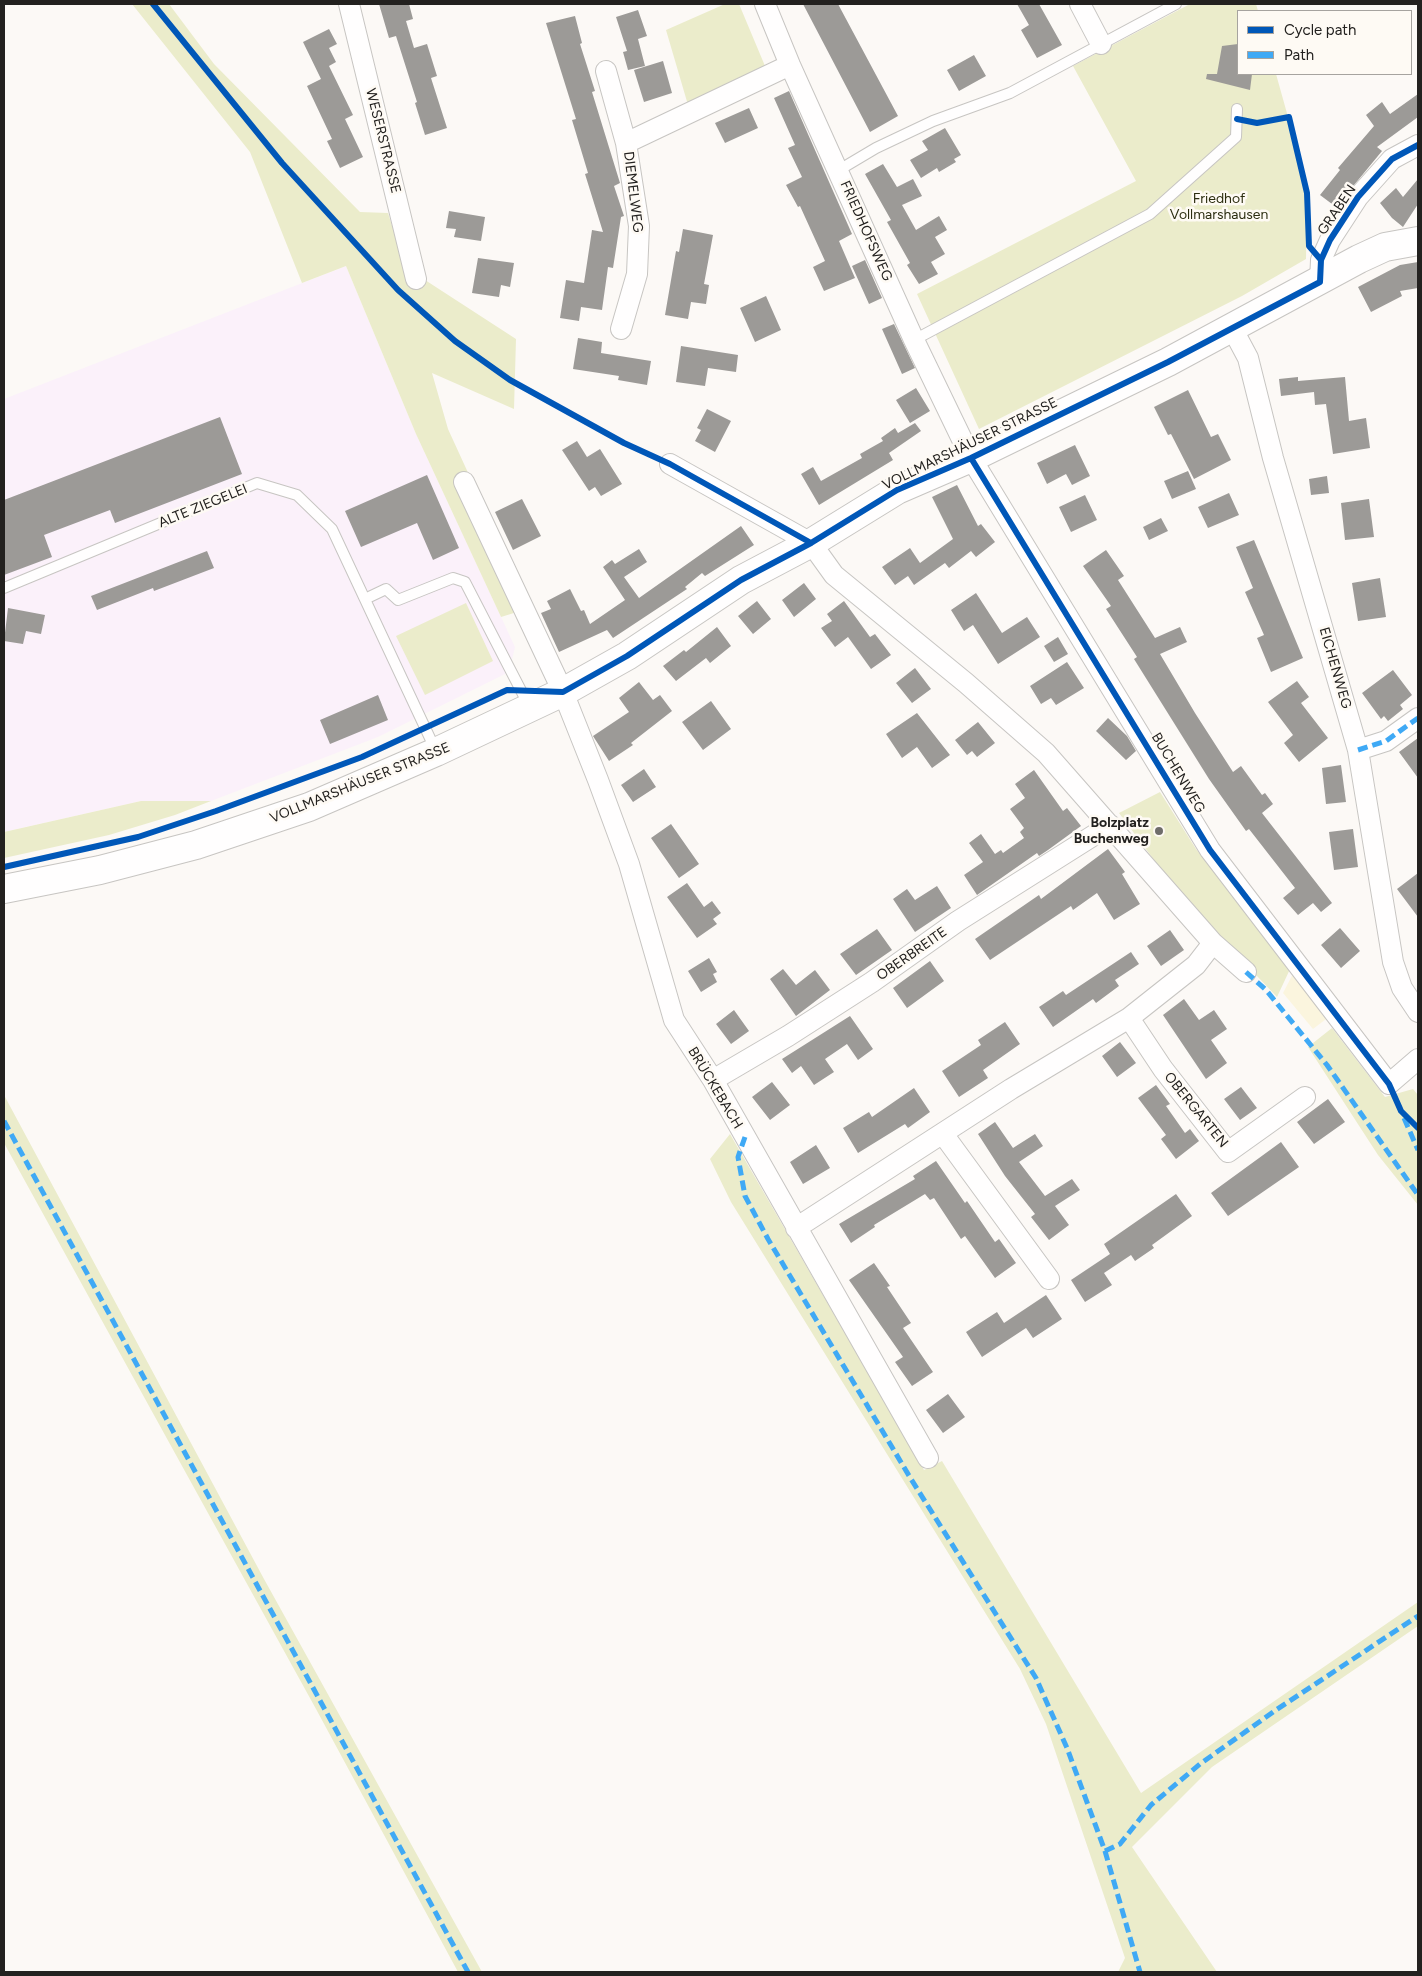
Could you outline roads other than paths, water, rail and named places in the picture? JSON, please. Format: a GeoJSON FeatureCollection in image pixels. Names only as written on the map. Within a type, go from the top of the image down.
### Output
{"type":"FeatureCollection","features":[{"type":"Feature","properties":{"kind":"main road","name":"VOLLMARSHÄUSER STRASSE"},"geometry":{"type":"LineString","coordinates":[[4,889],[100,870],[196,845],[309,807],[436,752],[563,692],[627,656],[741,580],[810,543],[897,490],[971,458],[1168,362],[1232,328],[1320,271],[1385,247],[1418,241]]}},
{"type":"Feature","properties":{"kind":"street","name":"WESERSTRASSE"},"geometry":{"type":"LineString","coordinates":[[349,4],[416,279]]}},
{"type":"Feature","properties":{"kind":"street","name":"FRIEDHOFSWEG"},"geometry":{"type":"LineString","coordinates":[[766,4],[790,65],[839,170],[914,340],[971,458]]}},
{"type":"Feature","properties":{"kind":"street"},"geometry":{"type":"LineString","coordinates":[[1080,4],[1101,44]]}},
{"type":"Feature","properties":{"kind":"street","name":"DIEMELWEG"},"geometry":{"type":"LineString","coordinates":[[626,143],[790,65]]}},
{"type":"Feature","properties":{"kind":"street","name":"DIEMELWEG"},"geometry":{"type":"LineString","coordinates":[[606,71],[626,143],[639,226],[636,274],[621,328]]}},
{"type":"Feature","properties":{"kind":"street","name":"GRABEN"},"geometry":{"type":"LineString","coordinates":[[1320,271],[1330,240],[1358,197],[1392,159],[1418,145]]}},
{"type":"Feature","properties":{"kind":"street","name":"EICHENWEG"},"geometry":{"type":"LineString","coordinates":[[1232,328],[1248,358],[1273,458],[1358,750],[1393,962],[1402,988],[1418,1012]]}},
{"type":"Feature","properties":{"kind":"street","name":"BUCHENWEG"},"geometry":{"type":"LineString","coordinates":[[971,458],[1210,850],[1389,1084],[1418,1059]]}},
{"type":"Feature","properties":{"kind":"street"},"geometry":{"type":"LineString","coordinates":[[670,464],[810,543],[834,575],[966,683],[1046,753],[1213,943],[1246,972]]}},
{"type":"Feature","properties":{"kind":"street"},"geometry":{"type":"LineString","coordinates":[[464,482],[563,692]]}},
{"type":"Feature","properties":{"kind":"street","name":"BRÜCKEBACH"},"geometry":{"type":"LineString","coordinates":[[563,692],[628,864],[674,1020],[712,1080],[928,1458]]}},
{"type":"Feature","properties":{"kind":"street"},"geometry":{"type":"LineString","coordinates":[[1358,750],[1386,741],[1418,718]]}},
{"type":"Feature","properties":{"kind":"street","name":"OBERBREITE"},"geometry":{"type":"LineString","coordinates":[[712,1080],[796,1031],[872,982],[958,921],[1110,825]]}},
{"type":"Feature","properties":{"kind":"street"},"geometry":{"type":"LineString","coordinates":[[796,1228],[1011,1089],[1129,1018],[1196,965],[1213,943]]}},
{"type":"Feature","properties":{"kind":"street","name":"OBERGARTEN"},"geometry":{"type":"LineString","coordinates":[[1129,1018],[1163,1069],[1228,1152],[1305,1097]]}},
{"type":"Feature","properties":{"kind":"street"},"geometry":{"type":"LineString","coordinates":[[944,1134],[1049,1279]]}},
{"type":"Feature","properties":{"kind":"lane"},"geometry":{"type":"LineString","coordinates":[[839,170],[876,148],[933,121],[1010,93],[1176,4]]}},
{"type":"Feature","properties":{"kind":"lane"},"geometry":{"type":"LineString","coordinates":[[914,340],[1150,214],[1236,137],[1237,109]]}},
{"type":"Feature","properties":{"kind":"lane","name":"ALTE ZIEGELEI"},"geometry":{"type":"LineString","coordinates":[[4,588],[257,483],[297,495],[332,529],[436,752]]}},
{"type":"Feature","properties":{"kind":"lane"},"geometry":{"type":"LineString","coordinates":[[365,599],[386,589],[398,600],[453,578],[465,582],[530,708]]}},
{"type":"Feature","properties":{"kind":"place","name":"Bolzplatz Buchenweg"},"geometry":{"type":"Point","coordinates":[1159,831]}},
{"type":"Feature","properties":{"kind":"park label","name":"Friedhof Vollmarshausen"},"geometry":{"type":"Point","coordinates":[1219,207]}}]}
